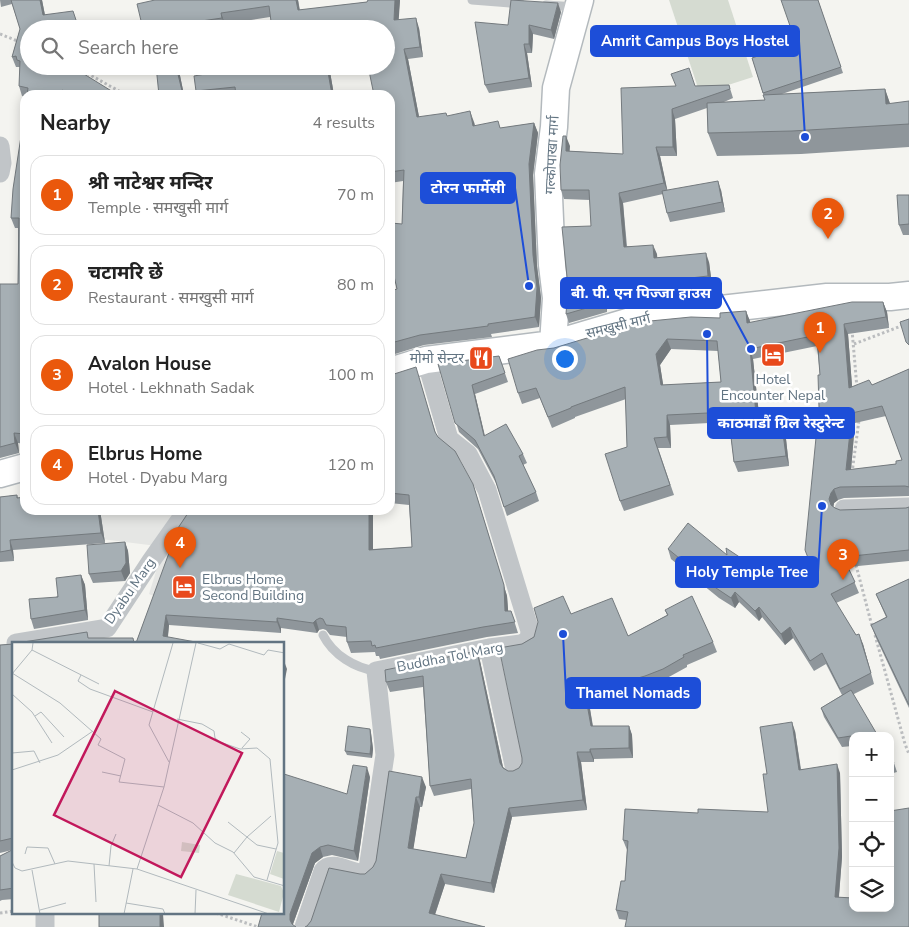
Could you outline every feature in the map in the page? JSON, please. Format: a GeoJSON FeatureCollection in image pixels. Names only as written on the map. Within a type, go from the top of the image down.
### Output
{"type":"FeatureCollection","features":[{"type":"Feature","properties":{"kind":"main road","name":"गल्कोपाखा मार्ग"},"geometry":{"type":"LineString","coordinates":[[553,344],[556,298],[552,266],[548,174],[554,127],[556,88],[579,4]]}},
{"type":"Feature","properties":{"kind":"main road","name":"समखुसी मार्ग"},"geometry":{"type":"LineString","coordinates":[[395,369],[426,360],[553,344],[641,318],[827,297],[890,297],[909,295]]}},
{"type":"Feature","properties":{"kind":"main road"},"geometry":{"type":"LineString","coordinates":[[0,474],[20,468]]}},
{"type":"Feature","properties":{"kind":"street"},"geometry":{"type":"LineString","coordinates":[[0,146],[2,163],[0,173]]}},
{"type":"Feature","properties":{"kind":"street","name":"Buddha Tol Marg"},"geometry":{"type":"LineString","coordinates":[[376,671],[489,648],[521,644],[529,640],[530,631],[486,490],[468,454],[449,439],[426,360]]}},
{"type":"Feature","properties":{"kind":"street"},"geometry":{"type":"LineString","coordinates":[[844,509],[909,508]]}},
{"type":"Feature","properties":{"kind":"street","name":"Dyabu Marg"},"geometry":{"type":"LineString","coordinates":[[24,642],[108,628],[183,515]]}},
{"type":"Feature","properties":{"kind":"street"},"geometry":{"type":"LineString","coordinates":[[489,648],[514,770]]}},
{"type":"Feature","properties":{"kind":"street"},"geometry":{"type":"LineString","coordinates":[[304,927],[326,867],[331,866],[358,874],[364,873],[368,869],[385,755],[376,671]]}},
{"type":"Feature","properties":{"kind":"street"},"geometry":{"type":"LineString","coordinates":[[45,927],[46,914]]}},
{"type":"Feature","properties":{"kind":"lane"},"geometry":{"type":"LineString","coordinates":[[472,0],[535,5],[579,4]]}},
{"type":"Feature","properties":{"kind":"lane"},"geometry":{"type":"LineString","coordinates":[[323,635],[328,645],[345,659],[362,669],[376,671]]}},
{"type":"Feature","properties":{"kind":"path"},"geometry":{"type":"LineString","coordinates":[[0,34],[20,42]]}},
{"type":"Feature","properties":{"kind":"path"},"geometry":{"type":"LineString","coordinates":[[90,75],[117,90]]}},
{"type":"Feature","properties":{"kind":"path"},"geometry":{"type":"LineString","coordinates":[[857,390],[854,344],[909,323]]}},
{"type":"Feature","properties":{"kind":"path"},"geometry":{"type":"LineString","coordinates":[[844,509],[854,467],[859,417]]}},
{"type":"Feature","properties":{"kind":"path"},"geometry":{"type":"LineString","coordinates":[[855,561],[909,754]]}},
{"type":"Feature","properties":{"kind":"path"},"geometry":{"type":"LineString","coordinates":[[219,914],[258,927]]}},
{"type":"Feature","properties":{"kind":"shaded area"},"geometry":{"type":"Polygon","coordinates":[[[669,0],[728,0],[753,77],[700,94],[669,0]]]}},
{"type":"Feature","properties":{"kind":"shaded area"},"geometry":{"type":"Polygon","coordinates":[[[59,515],[174,515],[163,543],[172,554],[204,618],[149,594],[159,562],[157,546],[61,534],[59,515]]]}},
{"type":"Feature","properties":{"kind":"building"},"geometry":{"type":"Polygon","coordinates":[[[11,0],[40,0],[43,15],[73,11],[76,20],[20,20],[20,29],[11,0]]]}},
{"type":"Feature","properties":{"kind":"building"},"geometry":{"type":"Polygon","coordinates":[[[155,0],[296,0],[298,10],[367,2],[368,0],[395,0],[394,20],[271,20],[269,6],[221,13],[222,18],[208,20],[141,20],[137,4],[155,0]]]}},
{"type":"Feature","properties":{"kind":"building"},"geometry":{"type":"Polygon","coordinates":[[[511,0],[558,3],[551,30],[529,25],[529,44],[524,44],[529,78],[485,85],[475,22],[508,25],[511,0]]]}},
{"type":"Feature","properties":{"kind":"building"},"geometry":{"type":"Polygon","coordinates":[[[781,0],[818,0],[841,67],[763,93],[752,58],[796,43],[781,0]]]}},
{"type":"Feature","properties":{"kind":"building"},"geometry":{"type":"Polygon","coordinates":[[[416,18],[420,47],[404,49],[417,117],[446,113],[447,116],[470,111],[473,126],[498,121],[500,128],[534,123],[529,164],[533,255],[537,288],[535,317],[488,324],[488,326],[420,335],[395,342],[395,290],[397,289],[395,280],[395,223],[402,224],[404,170],[395,171],[395,90],[373,90],[370,75],[395,75],[394,20],[416,18]]]}},
{"type":"Feature","properties":{"kind":"building"},"geometry":{"type":"Polygon","coordinates":[[[20,29],[20,61],[17,60],[16,56],[12,57],[20,29]]]}},
{"type":"Feature","properties":{"kind":"building"},"geometry":{"type":"Polygon","coordinates":[[[20,61],[20,75],[86,75],[110,90],[28,90],[28,88],[19,86],[20,61]]]}},
{"type":"Feature","properties":{"kind":"building"},"geometry":{"type":"Polygon","coordinates":[[[689,68],[695,86],[729,85],[730,89],[672,109],[673,147],[656,147],[664,183],[619,193],[624,247],[653,245],[654,258],[706,253],[708,276],[646,283],[646,287],[602,291],[604,303],[566,314],[568,287],[562,227],[591,226],[589,190],[561,190],[560,165],[563,136],[566,136],[566,151],[623,154],[621,88],[676,86],[671,74],[689,68]]]}},
{"type":"Feature","properties":{"kind":"building"},"geometry":{"type":"Polygon","coordinates":[[[157,75],[178,75],[182,90],[158,90],[157,75]]]}},
{"type":"Feature","properties":{"kind":"building"},"geometry":{"type":"Polygon","coordinates":[[[329,75],[331,90],[235,90],[235,87],[196,90],[194,76],[329,75]]]}},
{"type":"Feature","properties":{"kind":"building"},"geometry":{"type":"Polygon","coordinates":[[[885,89],[886,104],[909,101],[909,124],[792,131],[708,133],[707,103],[765,100],[763,95],[885,89]]]}},
{"type":"Feature","properties":{"kind":"building"},"geometry":{"type":"Polygon","coordinates":[[[20,143],[20,434],[14,433],[15,443],[0,447],[0,284],[18,284],[19,218],[11,218],[20,143]]]}},
{"type":"Feature","properties":{"kind":"building"},"geometry":{"type":"Polygon","coordinates":[[[718,181],[722,202],[667,213],[662,191],[718,181]]]}},
{"type":"Feature","properties":{"kind":"building"},"geometry":{"type":"Polygon","coordinates":[[[897,195],[909,195],[909,224],[899,225],[897,195]]]}},
{"type":"Feature","properties":{"kind":"building"},"geometry":{"type":"Polygon","coordinates":[[[852,302],[883,302],[886,317],[844,324],[849,388],[869,380],[872,385],[909,369],[909,487],[840,487],[834,489],[829,499],[831,505],[840,510],[909,507],[909,550],[843,557],[855,582],[831,594],[856,635],[859,634],[871,673],[840,689],[822,653],[810,661],[790,627],[781,634],[759,607],[755,611],[735,592],[731,598],[668,549],[688,523],[727,555],[726,548],[759,570],[767,561],[783,576],[810,563],[805,550],[819,407],[818,375],[820,375],[817,335],[750,349],[756,414],[780,411],[786,456],[734,462],[728,412],[667,415],[667,437],[654,438],[670,485],[620,501],[605,454],[627,447],[625,387],[548,417],[536,388],[518,393],[508,359],[537,350],[554,348],[640,322],[691,317],[720,318],[720,313],[746,311],[747,323],[852,302]],[[667,339],[656,354],[661,385],[721,382],[717,341],[667,339]],[[882,406],[852,413],[846,470],[896,464],[896,461],[902,460],[882,406]]]}},
{"type":"Feature","properties":{"kind":"building"},"geometry":{"type":"Polygon","coordinates":[[[909,319],[909,345],[906,342],[900,322],[909,319]]]}},
{"type":"Feature","properties":{"kind":"building"},"geometry":{"type":"Polygon","coordinates":[[[499,356],[505,373],[472,385],[484,436],[506,424],[523,454],[519,456],[536,492],[504,507],[494,476],[475,440],[455,423],[438,364],[499,356]]]}},
{"type":"Feature","properties":{"kind":"building"},"geometry":{"type":"Polygon","coordinates":[[[416,367],[435,432],[438,437],[455,451],[473,484],[504,585],[505,611],[511,611],[515,622],[376,648],[375,645],[372,646],[371,641],[347,642],[346,627],[326,625],[323,619],[320,618],[313,623],[277,618],[277,622],[166,615],[163,636],[196,642],[136,642],[173,542],[170,540],[187,515],[369,515],[369,550],[412,547],[409,495],[395,494],[395,374],[416,367]]]}},
{"type":"Feature","properties":{"kind":"building"},"geometry":{"type":"Polygon","coordinates":[[[17,495],[17,498],[20,498],[20,515],[99,515],[101,533],[10,540],[11,550],[0,552],[0,497],[17,495]]]}},
{"type":"Feature","properties":{"kind":"building"},"geometry":{"type":"Polygon","coordinates":[[[125,542],[126,563],[121,571],[89,574],[87,545],[125,542]]]}},
{"type":"Feature","properties":{"kind":"building"},"geometry":{"type":"Polygon","coordinates":[[[81,575],[85,610],[31,619],[29,599],[58,597],[56,578],[81,575]]]}},
{"type":"Feature","properties":{"kind":"building"},"geometry":{"type":"Polygon","coordinates":[[[909,579],[909,705],[871,625],[887,617],[876,594],[909,579]]]}},
{"type":"Feature","properties":{"kind":"building"},"geometry":{"type":"Polygon","coordinates":[[[563,596],[571,614],[612,598],[628,636],[668,615],[665,610],[692,596],[713,642],[683,655],[684,657],[663,669],[585,693],[591,726],[629,726],[629,748],[590,749],[590,752],[577,752],[583,800],[509,808],[491,883],[441,874],[429,913],[485,927],[305,927],[311,921],[329,868],[365,874],[373,867],[376,861],[389,771],[422,777],[419,797],[416,797],[408,848],[466,858],[474,823],[471,779],[430,786],[423,676],[386,682],[385,670],[477,651],[500,763],[503,768],[513,771],[519,768],[522,758],[499,648],[522,644],[534,637],[538,622],[534,608],[563,596]]]}},
{"type":"Feature","properties":{"kind":"building"},"geometry":{"type":"Polygon","coordinates":[[[87,632],[88,638],[133,638],[134,642],[23,642],[87,632]]]}},
{"type":"Feature","properties":{"kind":"building"},"geometry":{"type":"Polygon","coordinates":[[[12,644],[12,838],[0,841],[0,645],[12,644]]]}},
{"type":"Feature","properties":{"kind":"building"},"geometry":{"type":"Polygon","coordinates":[[[851,690],[876,732],[849,732],[849,736],[838,738],[821,708],[851,690]]]}},
{"type":"Feature","properties":{"kind":"building"},"geometry":{"type":"Polygon","coordinates":[[[792,722],[799,770],[837,764],[839,848],[835,897],[849,898],[849,912],[894,912],[894,810],[909,808],[909,927],[625,927],[628,912],[616,910],[621,881],[625,881],[628,841],[623,840],[625,809],[698,813],[698,809],[768,812],[763,774],[767,774],[760,727],[792,722]]]}},
{"type":"Feature","properties":{"kind":"building"},"geometry":{"type":"Polygon","coordinates":[[[348,726],[370,729],[370,754],[345,751],[348,726]]]}},
{"type":"Feature","properties":{"kind":"building"},"geometry":{"type":"Polygon","coordinates":[[[353,765],[367,767],[354,851],[328,845],[320,847],[312,853],[290,914],[290,920],[296,927],[258,927],[262,914],[285,914],[285,774],[347,794],[353,765]]]}},
{"type":"Feature","properties":{"kind":"building"},"geometry":{"type":"Polygon","coordinates":[[[12,850],[12,888],[0,890],[0,856],[12,850]]]}},
{"type":"Feature","properties":{"kind":"building"},"geometry":{"type":"Polygon","coordinates":[[[99,914],[160,914],[160,927],[99,927],[99,914]]]}},
{"type":"Feature","properties":{"kind":"place","name":"Amrit Campus Boys Hostel"},"geometry":{"type":"Point","coordinates":[805,137]}},
{"type":"Feature","properties":{"kind":"place","name":"चटामरि छें"},"geometry":{"type":"Point","coordinates":[828,239]}},
{"type":"Feature","properties":{"kind":"place","name":"टोरन फार्मेसी"},"geometry":{"type":"Point","coordinates":[529,286]}},
{"type":"Feature","properties":{"kind":"place","name":"काठमाडौं ग्रिल रेस्टुरेन्ट"},"geometry":{"type":"Point","coordinates":[707,334]}},
{"type":"Feature","properties":{"kind":"place","name":"बी. पी. एन पिज्जा हाउस"},"geometry":{"type":"Point","coordinates":[751,349]}},
{"type":"Feature","properties":{"kind":"place","name":"श्री नाटेश्वर मन्दिर"},"geometry":{"type":"Point","coordinates":[820,353]}},
{"type":"Feature","properties":{"kind":"place","name":"Hotel Encounter Nepal"},"geometry":{"type":"Point","coordinates":[773,355]}},
{"type":"Feature","properties":{"kind":"place","name":"मोमो सेन्टर"},"geometry":{"type":"Point","coordinates":[481,358]}},
{"type":"Feature","properties":{"kind":"place","name":"Holy Temple Tree"},"geometry":{"type":"Point","coordinates":[822,506]}},
{"type":"Feature","properties":{"kind":"place","name":"Elbrus Home"},"geometry":{"type":"Point","coordinates":[180,568]}},
{"type":"Feature","properties":{"kind":"place","name":"Avalon House"},"geometry":{"type":"Point","coordinates":[843,580]}},
{"type":"Feature","properties":{"kind":"place","name":"Elbrus Home Second Building"},"geometry":{"type":"Point","coordinates":[184,587]}},
{"type":"Feature","properties":{"kind":"place","name":"Thamel Nomads"},"geometry":{"type":"Point","coordinates":[563,634]}}]}
